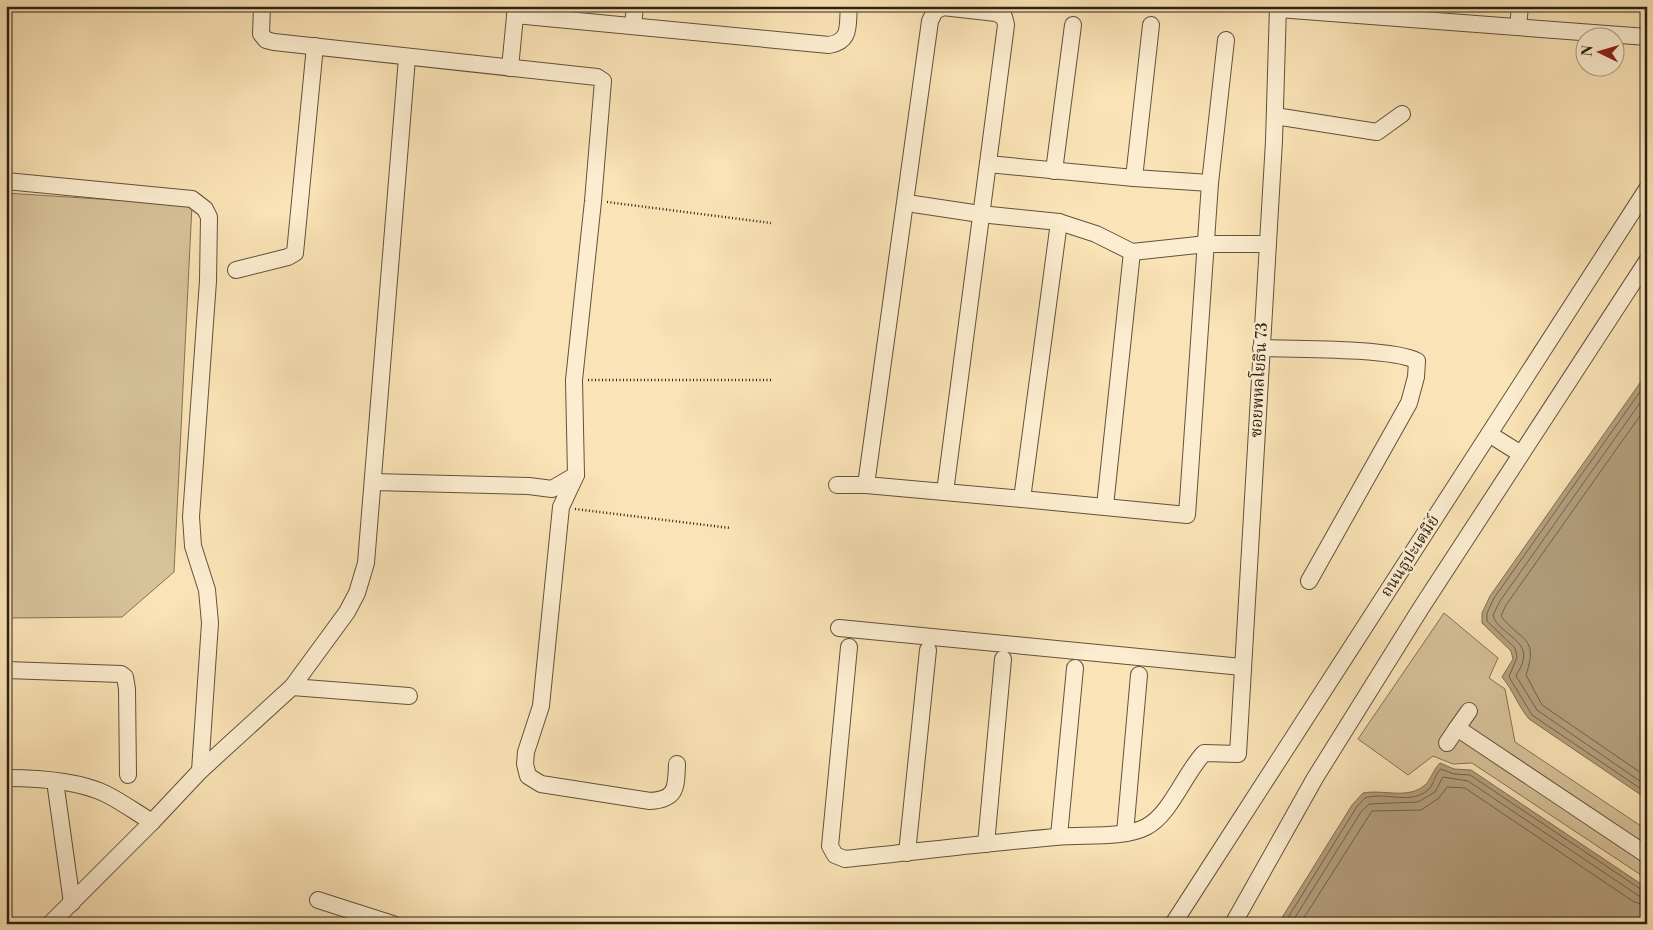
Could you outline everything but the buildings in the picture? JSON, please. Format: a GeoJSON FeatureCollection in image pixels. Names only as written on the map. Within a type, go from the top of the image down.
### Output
{"type":"FeatureCollection","features":[{"type":"Feature","properties":{"kind":"street"},"geometry":{"type":"LineString","coordinates":[[262,6],[261,34],[266,40],[407,58],[596,77],[602,81],[593,201],[574,380],[576,475],[561,507],[541,706],[526,752],[525,771],[528,776],[541,784],[650,801],[664,800],[671,796],[675,787],[677,764]]}},
{"type":"Feature","properties":{"kind":"street"},"geometry":{"type":"LineString","coordinates":[[633,26],[636,6]]}},
{"type":"Feature","properties":{"kind":"street"},"geometry":{"type":"LineString","coordinates":[[510,68],[516,10],[633,26],[829,45],[840,43],[846,37],[849,6]]}},
{"type":"Feature","properties":{"kind":"street"},"geometry":{"type":"LineString","coordinates":[[1518,27],[1520,6]]}},
{"type":"Feature","properties":{"kind":"street"},"geometry":{"type":"LineString","coordinates":[[866,485],[907,203],[930,21],[935,11],[943,7],[996,13],[1004,17],[1006,25],[945,492]]}},
{"type":"Feature","properties":{"kind":"street"},"geometry":{"type":"LineString","coordinates":[[1278,8],[1410,13],[1518,27],[1647,37]]}},
{"type":"Feature","properties":{"kind":"street","name":"ซอยพหลโยธิน 73"},"geometry":{"type":"LineString","coordinates":[[1124,833],[1145,828],[1159,818],[1193,766],[1204,753],[1238,754],[1274,116],[1278,8]]}},
{"type":"Feature","properties":{"kind":"street"},"geometry":{"type":"LineString","coordinates":[[1054,171],[1073,25]]}},
{"type":"Feature","properties":{"kind":"street"},"geometry":{"type":"LineString","coordinates":[[1134,178],[1151,25]]}},
{"type":"Feature","properties":{"kind":"street"},"geometry":{"type":"LineString","coordinates":[[836,485],[866,485],[1105,506],[1187,516],[1210,183],[1226,40]]}},
{"type":"Feature","properties":{"kind":"street"},"geometry":{"type":"LineString","coordinates":[[236,270],[288,257],[295,253],[315,46]]}},
{"type":"Feature","properties":{"kind":"street"},"geometry":{"type":"LineString","coordinates":[[50,924],[200,771],[292,687],[347,612],[357,593],[366,563],[407,58]]}},
{"type":"Feature","properties":{"kind":"street"},"geometry":{"type":"LineString","coordinates":[[1274,116],[1377,132],[1402,114]]}},
{"type":"Feature","properties":{"kind":"street"},"geometry":{"type":"LineString","coordinates":[[988,164],[1210,183]]}},
{"type":"Feature","properties":{"kind":"street"},"geometry":{"type":"LineString","coordinates":[[6,181],[192,199],[206,209],[209,217],[208,281],[191,518],[193,546],[207,590],[210,623],[200,771]]}},
{"type":"Feature","properties":{"kind":"street","name":"ถนนธูปะเตมีย์"},"geometry":{"type":"LineString","coordinates":[[1173,924],[1647,189]]}},
{"type":"Feature","properties":{"kind":"street"},"geometry":{"type":"LineString","coordinates":[[907,203],[980,214],[1059,222],[1096,234],[1132,252],[1207,244],[1267,244]]}},
{"type":"Feature","properties":{"kind":"street"},"geometry":{"type":"LineString","coordinates":[[1022,499],[1059,222]]}},
{"type":"Feature","properties":{"kind":"street"},"geometry":{"type":"LineString","coordinates":[[1105,506],[1132,252]]}},
{"type":"Feature","properties":{"kind":"street"},"geometry":{"type":"LineString","coordinates":[[1233,924],[1315,778],[1421,608],[1647,261]]}},
{"type":"Feature","properties":{"kind":"street"},"geometry":{"type":"LineString","coordinates":[[1260,348],[1382,353],[1408,356],[1417,362],[1416,377],[1409,403],[1309,581]]}},
{"type":"Feature","properties":{"kind":"street"},"geometry":{"type":"LineString","coordinates":[[1489,434],[1521,454]]}},
{"type":"Feature","properties":{"kind":"street"},"geometry":{"type":"LineString","coordinates":[[373,482],[529,486],[552,489],[576,475]]}},
{"type":"Feature","properties":{"kind":"street"},"geometry":{"type":"LineString","coordinates":[[839,628],[1242,667]]}},
{"type":"Feature","properties":{"kind":"street"},"geometry":{"type":"LineString","coordinates":[[849,647],[830,846],[835,855],[845,859],[1059,836],[1124,833],[1139,675]]}},
{"type":"Feature","properties":{"kind":"street"},"geometry":{"type":"LineString","coordinates":[[907,853],[928,650]]}},
{"type":"Feature","properties":{"kind":"street"},"geometry":{"type":"LineString","coordinates":[[986,844],[1004,659]]}},
{"type":"Feature","properties":{"kind":"street"},"geometry":{"type":"LineString","coordinates":[[1059,836],[1075,668]]}},
{"type":"Feature","properties":{"kind":"street"},"geometry":{"type":"LineString","coordinates":[[6,670],[121,674],[125,677],[127,689],[128,775]]}},
{"type":"Feature","properties":{"kind":"street"},"geometry":{"type":"LineString","coordinates":[[292,687],[409,696]]}},
{"type":"Feature","properties":{"kind":"street"},"geometry":{"type":"LineString","coordinates":[[1447,743],[1469,711]]}},
{"type":"Feature","properties":{"kind":"street"},"geometry":{"type":"LineString","coordinates":[[1457,728],[1647,855]]}},
{"type":"Feature","properties":{"kind":"street"},"geometry":{"type":"LineString","coordinates":[[6,778],[56,781],[105,794],[152,822]]}},
{"type":"Feature","properties":{"kind":"street"},"geometry":{"type":"LineString","coordinates":[[56,781],[72,903]]}},
{"type":"Feature","properties":{"kind":"street"},"geometry":{"type":"LineString","coordinates":[[318,900],[393,924]]}},
{"type":"Feature","properties":{"kind":"path"},"geometry":{"type":"LineString","coordinates":[[593,201],[771,223]]}},
{"type":"Feature","properties":{"kind":"path"},"geometry":{"type":"LineString","coordinates":[[574,380],[773,380]]}},
{"type":"Feature","properties":{"kind":"path"},"geometry":{"type":"LineString","coordinates":[[561,507],[730,528]]}},
{"type":"Feature","properties":{"kind":"shaded area"},"geometry":{"type":"Polygon","coordinates":[[[6,193],[192,205],[174,572],[122,617],[6,618],[6,193]]]}},
{"type":"Feature","properties":{"kind":"shaded area"},"geometry":{"type":"Polygon","coordinates":[[[1444,613],[1498,658],[1489,678],[1505,689],[1515,742],[1647,830],[1647,879],[1472,763],[1453,764],[1433,756],[1408,775],[1358,739],[1444,613]]]}},
{"type":"Feature","properties":{"kind":"water"},"geometry":{"type":"Polygon","coordinates":[[[1647,373],[1647,799],[1529,719],[1502,677],[1513,659],[1511,651],[1482,623],[1482,613],[1490,596],[1647,373]]]}},
{"type":"Feature","properties":{"kind":"water"},"geometry":{"type":"Polygon","coordinates":[[[1440,763],[1454,769],[1471,770],[1647,888],[1647,924],[1278,924],[1352,805],[1363,793],[1411,792],[1427,783],[1440,763]]]}}]}
